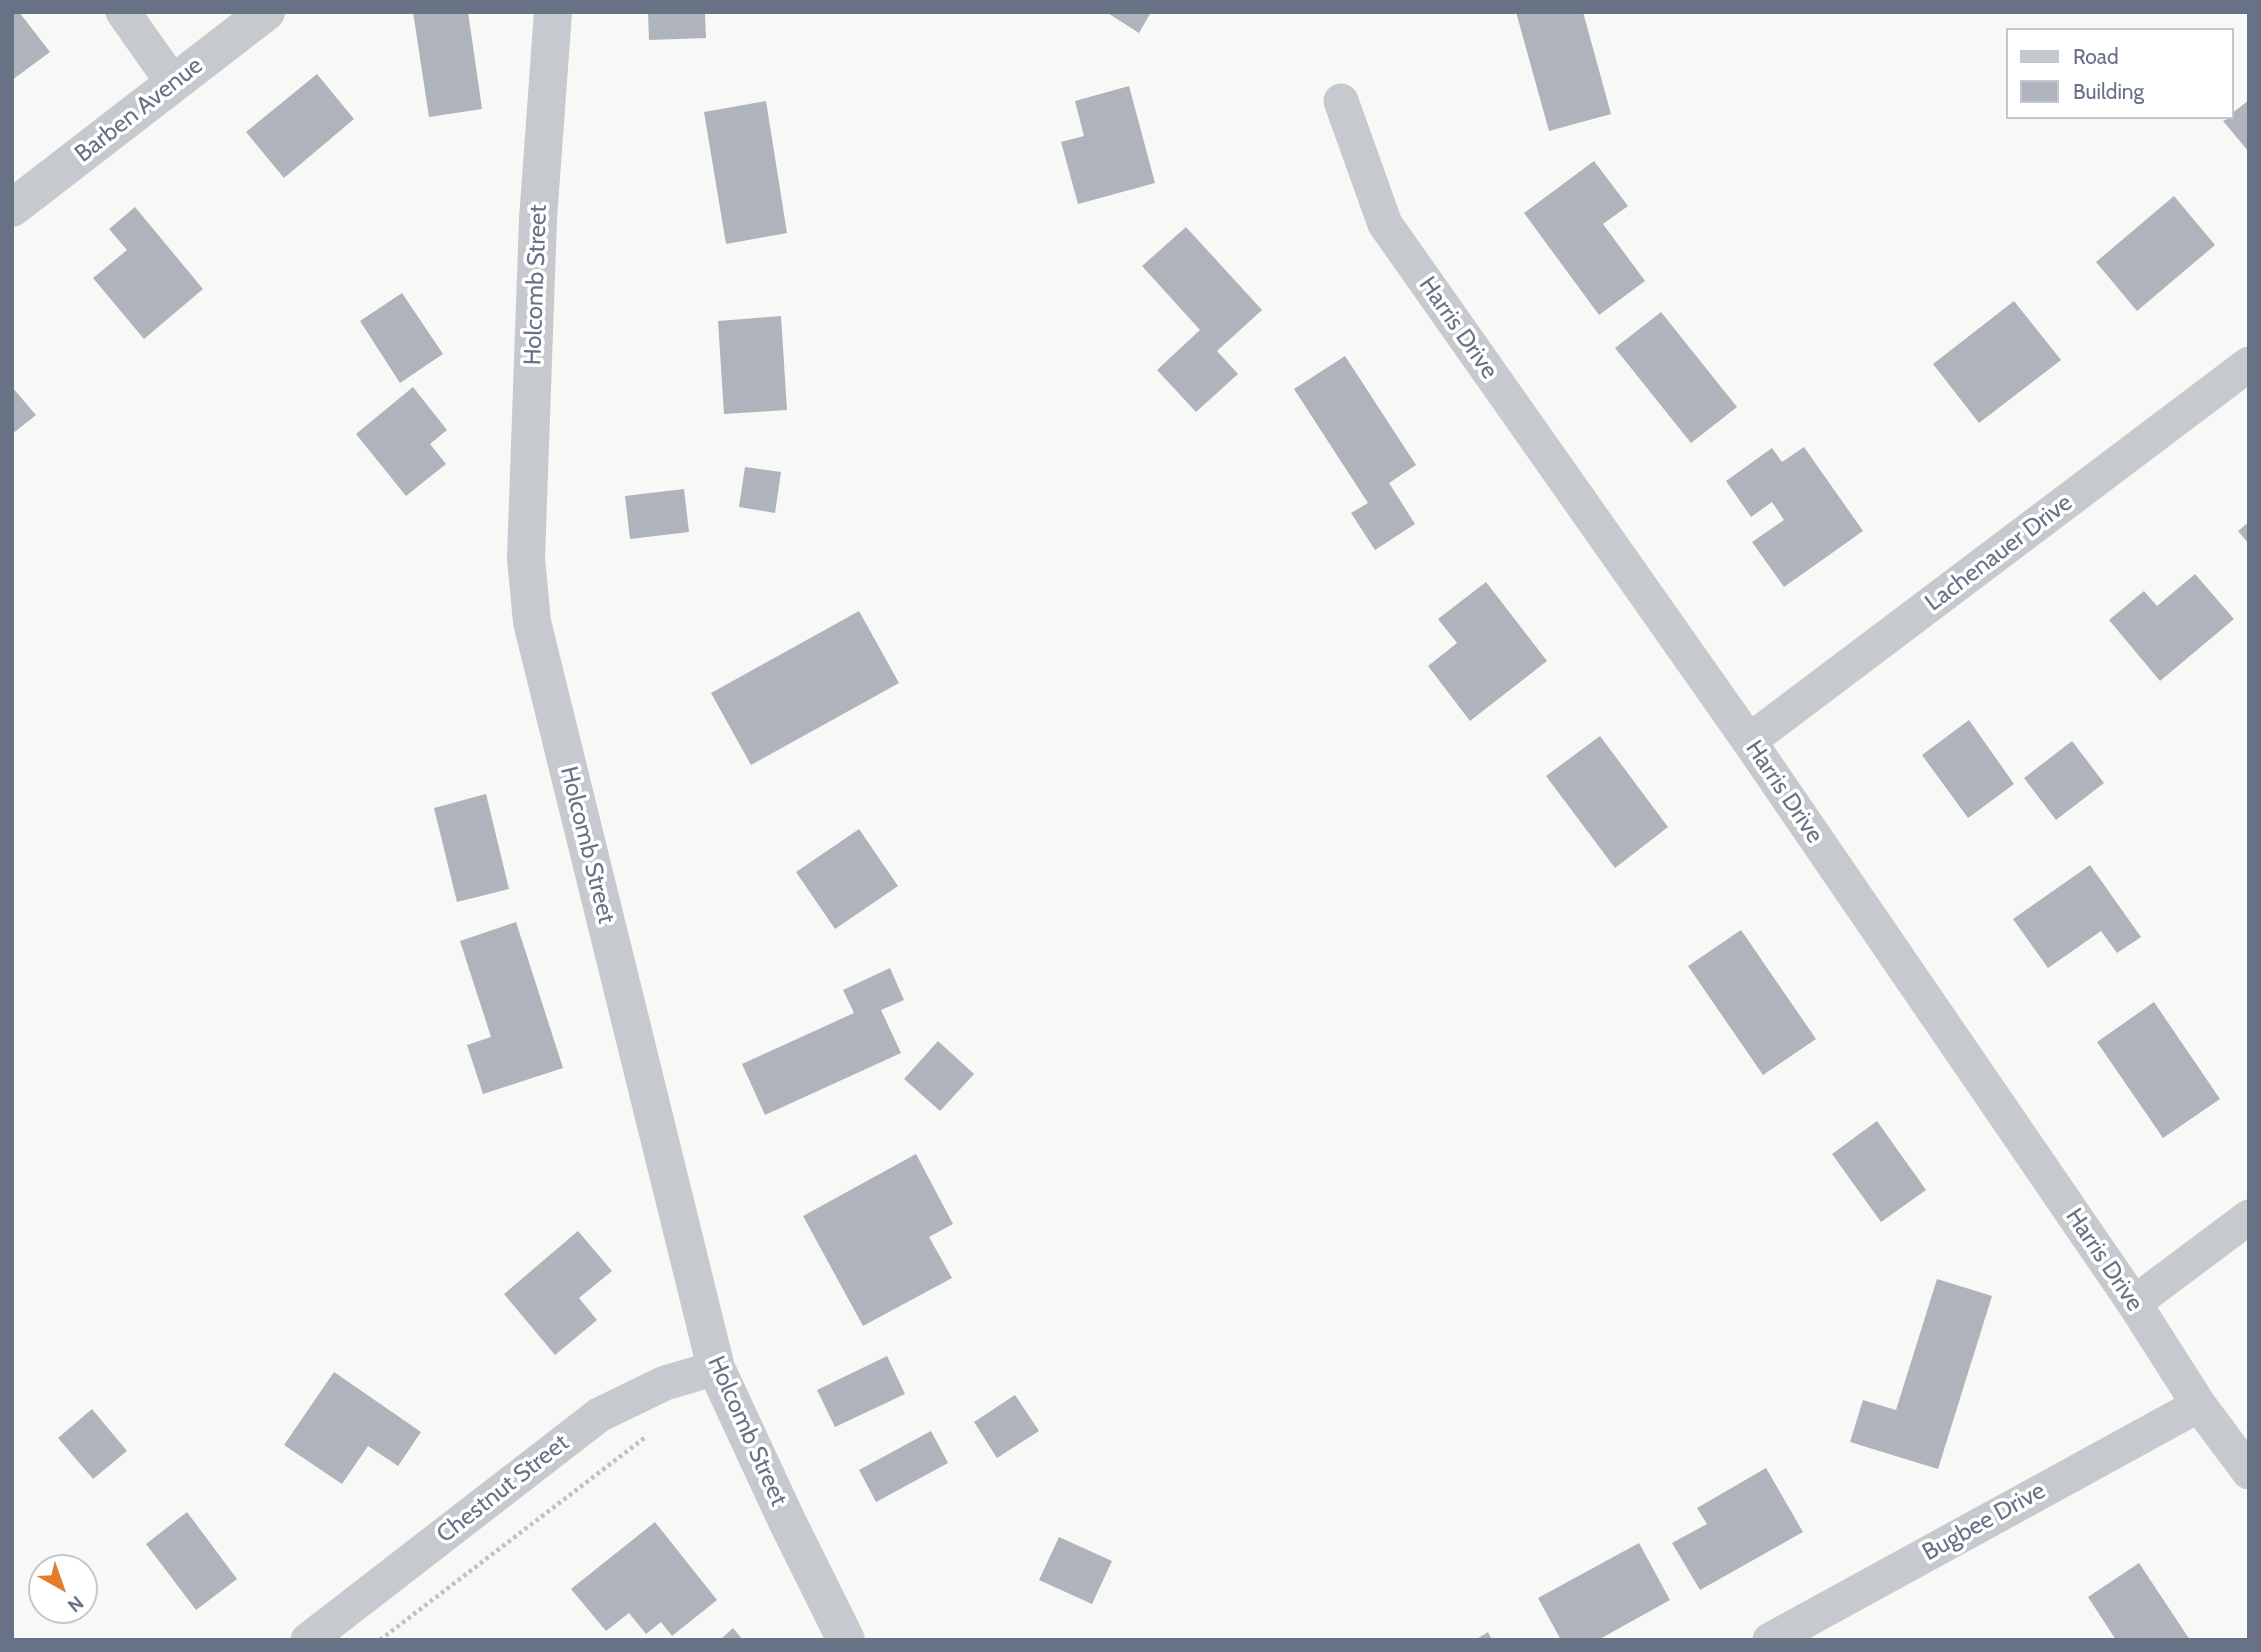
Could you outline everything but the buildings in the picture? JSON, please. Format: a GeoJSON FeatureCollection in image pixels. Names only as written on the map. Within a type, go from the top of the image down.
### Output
{"type":"FeatureCollection","features":[{"type":"Feature","properties":{"kind":"street"},"geometry":{"type":"LineString","coordinates":[[123,12],[173,83]]}},
{"type":"Feature","properties":{"kind":"street","name":"Barben Avenue"},"geometry":{"type":"LineString","coordinates":[[12,208],[266,12]]}},
{"type":"Feature","properties":{"kind":"street","name":"Holcomb Street"},"geometry":{"type":"LineString","coordinates":[[554,12],[538,219],[526,558],[532,622],[716,1368],[846,1640]]}},
{"type":"Feature","properties":{"kind":"street","name":"Harris Drive"},"geometry":{"type":"LineString","coordinates":[[1340,101],[1385,224],[1749,741],[2134,1303],[2199,1405],[2249,1472]]}},
{"type":"Feature","properties":{"kind":"street","name":"Lachenauer Drive"},"geometry":{"type":"LineString","coordinates":[[1749,741],[2249,365]]}},
{"type":"Feature","properties":{"kind":"street"},"geometry":{"type":"LineString","coordinates":[[2134,1303],[2249,1217]]}},
{"type":"Feature","properties":{"kind":"street","name":"Chestnut Street"},"geometry":{"type":"LineString","coordinates":[[308,1640],[599,1415],[665,1383],[716,1368]]}},
{"type":"Feature","properties":{"kind":"street","name":"Bugbee Drive"},"geometry":{"type":"LineString","coordinates":[[1770,1640],[2199,1405]]}},
{"type":"Feature","properties":{"kind":"path"},"geometry":{"type":"LineString","coordinates":[[380,1640],[662,1425],[665,1383]]}}]}
